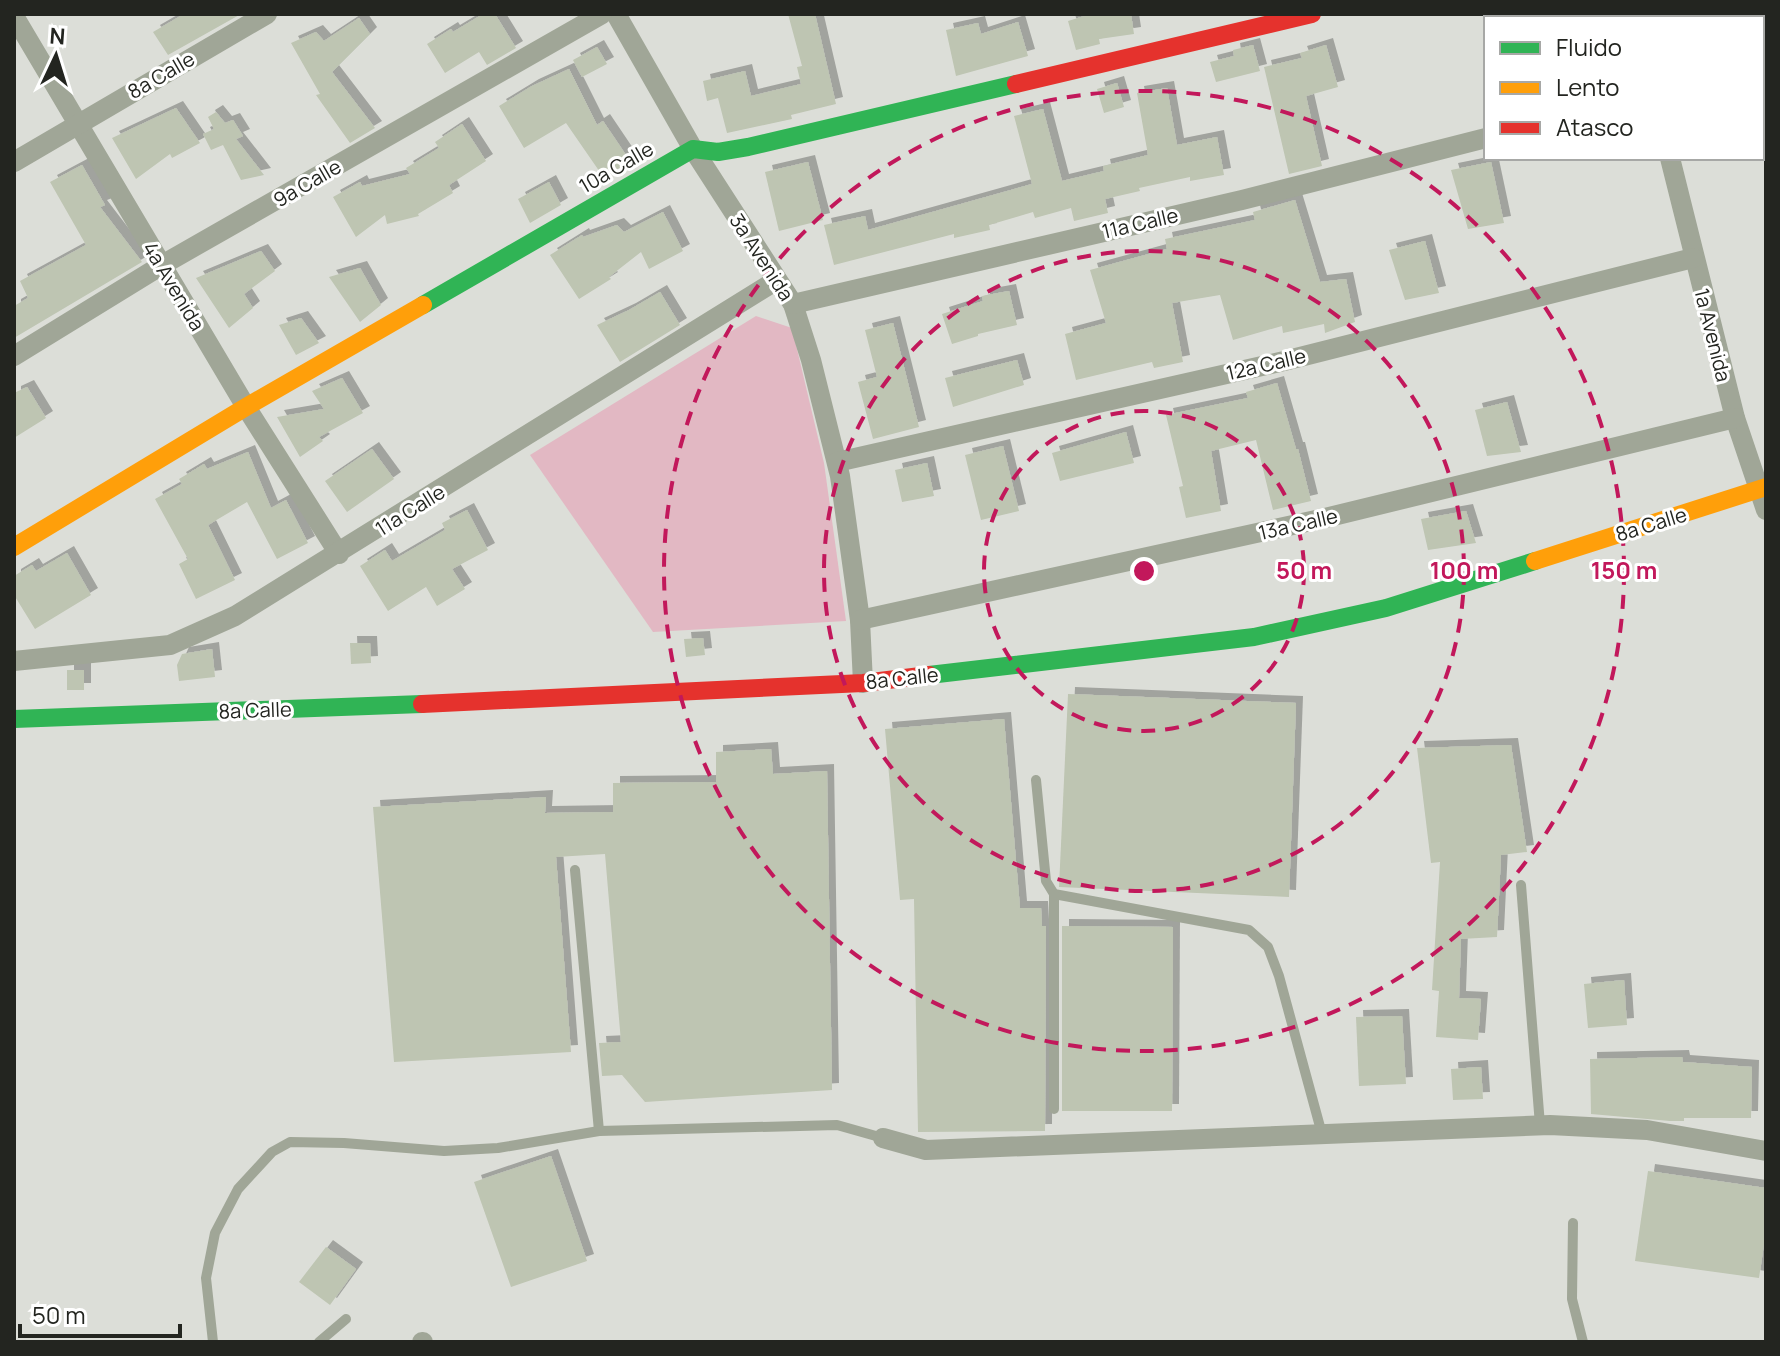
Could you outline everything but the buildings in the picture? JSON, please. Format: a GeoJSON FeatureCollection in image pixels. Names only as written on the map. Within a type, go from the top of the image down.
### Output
{"type":"FeatureCollection","features":[{"type":"Feature","properties":{"kind":"street","name":"8a Calle"},"geometry":{"type":"LineString","coordinates":[[14,162],[267,14]]}},
{"type":"Feature","properties":{"kind":"street","name":"9a Calle"},"geometry":{"type":"LineString","coordinates":[[14,356],[162,265],[602,14]]}},
{"type":"Feature","properties":{"kind":"street","name":"3a Avenida"},"geometry":{"type":"LineString","coordinates":[[616,14],[693,149],[793,304],[837,462],[860,620],[863,683]]}},
{"type":"Feature","properties":{"kind":"street"},"geometry":{"type":"LineString","coordinates":[[693,149],[718,152],[748,147],[1312,14]]}},
{"type":"Feature","properties":{"kind":"street","name":"4a Avenida"},"geometry":{"type":"LineString","coordinates":[[14,16],[246,407],[339,554]]}},
{"type":"Feature","properties":{"kind":"street","name":"11a Calle"},"geometry":{"type":"LineString","coordinates":[[793,304],[1242,200],[1484,139]]}},
{"type":"Feature","properties":{"kind":"street","name":"10a Calle"},"geometry":{"type":"LineString","coordinates":[[14,547],[246,407],[693,149]]}},
{"type":"Feature","properties":{"kind":"street","name":"1a Avenida"},"geometry":{"type":"LineString","coordinates":[[1670,160],[1735,418],[1762,488],[1766,510]]}},
{"type":"Feature","properties":{"kind":"street","name":"12a Calle"},"geometry":{"type":"LineString","coordinates":[[837,462],[1284,361],[1693,258]]}},
{"type":"Feature","properties":{"kind":"street","name":"11a Calle"},"geometry":{"type":"LineString","coordinates":[[14,661],[170,645],[235,616],[777,280]]}},
{"type":"Feature","properties":{"kind":"street","name":"13a Calle"},"geometry":{"type":"LineString","coordinates":[[860,620],[1325,518],[1735,418]]}},
{"type":"Feature","properties":{"kind":"street","name":"8a Calle"},"geometry":{"type":"LineString","coordinates":[[14,719],[863,683],[1254,637],[1386,608],[1762,488]]}},
{"type":"Feature","properties":{"kind":"street"},"geometry":{"type":"LineString","coordinates":[[883,1138],[926,1150],[1540,1125],[1647,1130],[1766,1151]]}},
{"type":"Feature","properties":{"kind":"lane"},"geometry":{"type":"LineString","coordinates":[[1036,780],[1046,881],[1054,894],[1054,1109]]}},
{"type":"Feature","properties":{"kind":"lane"},"geometry":{"type":"LineString","coordinates":[[575,870],[599,1131]]}},
{"type":"Feature","properties":{"kind":"lane"},"geometry":{"type":"LineString","coordinates":[[1521,885],[1540,1125]]}},
{"type":"Feature","properties":{"kind":"lane"},"geometry":{"type":"LineString","coordinates":[[1054,894],[1249,930],[1268,947],[1279,976],[1322,1134]]}},
{"type":"Feature","properties":{"kind":"lane"},"geometry":{"type":"LineString","coordinates":[[213,1342],[206,1278],[215,1233],[238,1189],[272,1152],[290,1142],[332,1142],[444,1151],[498,1148],[599,1131],[837,1125],[883,1138]]}},
{"type":"Feature","properties":{"kind":"lane"},"geometry":{"type":"LineString","coordinates":[[1573,1223],[1572,1299],[1583,1342]]}},
{"type":"Feature","properties":{"kind":"lane"},"geometry":{"type":"LineString","coordinates":[[319,1342],[346,1319]]}},
{"type":"Feature","properties":{"kind":"shaded area"},"geometry":{"type":"Polygon","coordinates":[[[756,316],[792,328],[824,463],[846,621],[653,632],[530,455],[756,316]]]}},
{"type":"Feature","properties":{"kind":"traffic: fast"},"geometry":{"type":"LineString","coordinates":[[423,305],[693,149],[718,152],[748,147],[1016,84]]}},
{"type":"Feature","properties":{"kind":"traffic: fast"},"geometry":{"type":"LineString","coordinates":[[929,675],[1254,637],[1386,608],[1535,561]]}},
{"type":"Feature","properties":{"kind":"traffic: fast"},"geometry":{"type":"LineString","coordinates":[[14,719],[422,704]]}},
{"type":"Feature","properties":{"kind":"traffic: slow"},"geometry":{"type":"LineString","coordinates":[[14,547],[423,305]]}},
{"type":"Feature","properties":{"kind":"traffic: slow"},"geometry":{"type":"LineString","coordinates":[[1535,561],[1766,487]]}},
{"type":"Feature","properties":{"kind":"traffic: jam"},"geometry":{"type":"LineString","coordinates":[[1016,84],[1312,14]]}},
{"type":"Feature","properties":{"kind":"traffic: jam"},"geometry":{"type":"LineString","coordinates":[[422,704],[863,683],[929,675]]}}]}
